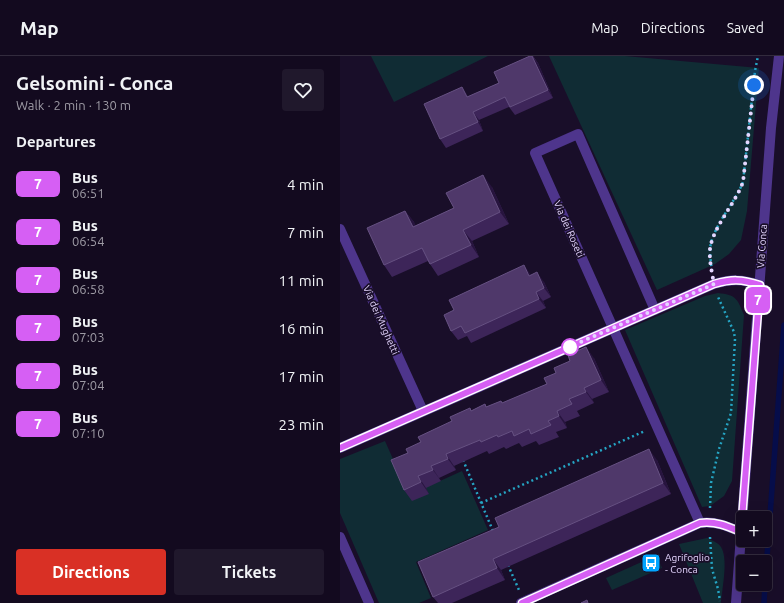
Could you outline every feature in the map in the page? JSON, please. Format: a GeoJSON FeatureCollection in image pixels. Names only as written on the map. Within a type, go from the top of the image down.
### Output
{"type":"FeatureCollection","features":[{"type":"Feature","properties":{"kind":"street","name":"Via Conca"},"geometry":{"type":"LineString","coordinates":[[743,511],[771,128],[779,56]]}},
{"type":"Feature","properties":{"kind":"street","name":"Via dei Roseti"},"geometry":{"type":"LineString","coordinates":[[654,310],[578,134],[535,153],[656,426],[705,523]]}},
{"type":"Feature","properties":{"kind":"street","name":"Via dei Mughetti"},"geometry":{"type":"LineString","coordinates":[[340,228],[423,411]]}},
{"type":"Feature","properties":{"kind":"street"},"geometry":{"type":"LineString","coordinates":[[340,448],[714,284],[736,279],[746,280],[760,285]]}},
{"type":"Feature","properties":{"kind":"street"},"geometry":{"type":"LineString","coordinates":[[523,602],[705,523],[720,524],[736,530]]}},
{"type":"Feature","properties":{"kind":"street"},"geometry":{"type":"LineString","coordinates":[[340,537],[369,603]]}},
{"type":"Feature","properties":{"kind":"street","name":"Via Conca"},"geometry":{"type":"LineString","coordinates":[[736,603],[740,547]]}},
{"type":"Feature","properties":{"kind":"path"},"geometry":{"type":"LineString","coordinates":[[721,603],[712,569],[705,523],[711,483],[719,449],[731,413],[735,340],[734,332],[718,297],[714,284],[710,249],[717,230],[739,193],[743,182],[755,70],[758,56]]}},
{"type":"Feature","properties":{"kind":"path"},"geometry":{"type":"LineString","coordinates":[[481,503],[656,426]]}},
{"type":"Feature","properties":{"kind":"path"},"geometry":{"type":"LineString","coordinates":[[460,454],[494,531]]}},
{"type":"Feature","properties":{"kind":"path"},"geometry":{"type":"LineString","coordinates":[[506,560],[523,602]]}},
{"type":"Feature","properties":{"kind":"shaded area"},"geometry":{"type":"Polygon","coordinates":[[[371,56],[488,56],[394,102],[371,56]]]}},
{"type":"Feature","properties":{"kind":"shaded area"},"geometry":{"type":"Polygon","coordinates":[[[549,56],[625,56],[759,68],[747,211],[741,240],[729,254],[715,264],[657,290],[549,56]]]}},
{"type":"Feature","properties":{"kind":"shaded area"},"geometry":{"type":"Polygon","coordinates":[[[718,293],[735,298],[744,315],[732,481],[724,496],[710,506],[702,507],[625,330],[705,296],[718,293]]]}},
{"type":"Feature","properties":{"kind":"shaded area"},"geometry":{"type":"Polygon","coordinates":[[[385,441],[409,495],[462,471],[488,530],[416,562],[431,598],[419,603],[379,603],[340,513],[340,459],[385,441]]]}},
{"type":"Feature","properties":{"kind":"shaded area"},"geometry":{"type":"Polygon","coordinates":[[[707,538],[720,545],[724,554],[725,568],[721,603],[703,603],[679,544],[707,538]]]}},
{"type":"Feature","properties":{"kind":"shaded area"},"geometry":{"type":"Polygon","coordinates":[[[657,555],[662,568],[612,590],[606,578],[657,555]]]}},
{"type":"Feature","properties":{"kind":"building"},"geometry":{"type":"Polygon","coordinates":[[[532,56],[548,90],[510,107],[505,97],[473,112],[478,122],[440,139],[424,104],[462,87],[467,97],[499,83],[494,72],[532,56]]]}},
{"type":"Feature","properties":{"kind":"building"},"geometry":{"type":"Polygon","coordinates":[[[483,175],[500,212],[463,230],[471,245],[430,264],[422,248],[384,265],[367,228],[405,211],[413,227],[454,208],[446,193],[483,175]]]}},
{"type":"Feature","properties":{"kind":"building"},"geometry":{"type":"Polygon","coordinates":[[[524,265],[529,276],[537,272],[544,288],[536,292],[539,299],[465,333],[461,326],[451,331],[444,315],[454,310],[449,300],[524,265]]]}},
{"type":"Feature","properties":{"kind":"building"},"geometry":{"type":"Polygon","coordinates":[[[586,347],[601,380],[584,388],[586,392],[569,399],[572,404],[557,411],[559,416],[548,421],[551,425],[531,434],[529,429],[514,436],[512,431],[498,437],[497,435],[481,442],[480,440],[446,454],[448,459],[431,466],[433,470],[418,476],[421,482],[404,490],[391,460],[408,453],[406,449],[421,442],[418,437],[452,421],[450,417],[470,408],[471,411],[485,404],[486,407],[501,401],[502,403],[547,384],[544,378],[556,373],[554,368],[570,361],[568,355],[586,347]]]}},
{"type":"Feature","properties":{"kind":"building"},"geometry":{"type":"Polygon","coordinates":[[[649,449],[663,483],[493,559],[497,568],[433,597],[418,562],[499,527],[495,518],[649,449]]]}},
{"type":"Feature","properties":{"kind":"building"},"geometry":{"type":"Polygon","coordinates":[[[587,600],[588,603],[581,603],[587,600]]]}},
{"type":"Feature","properties":{"kind":"waterway"},"geometry":{"type":"LineString","coordinates":[[767,555],[784,325]]}},
{"type":"Feature","properties":{"kind":"waterway"},"geometry":{"type":"LineString","coordinates":[[764,603],[765,591]]}},
{"type":"Feature","properties":{"kind":"bus line","name":"7"},"geometry":{"type":"LineString","coordinates":[[340,448],[714,284],[726,280],[736,279],[746,280],[760,285],[741,532],[720,524],[710,522],[700,523],[522,603]]}},
{"type":"Feature","properties":{"kind":"place","name":"Agrifoglio - Conca"},"geometry":{"type":"Point","coordinates":[651,563]}},
{"type":"Feature","properties":{"kind":"route"},"geometry":{"type":"LineString","coordinates":[[570,347],[714,284],[710,249],[717,230],[739,193],[743,182],[754,85]]}}]}
